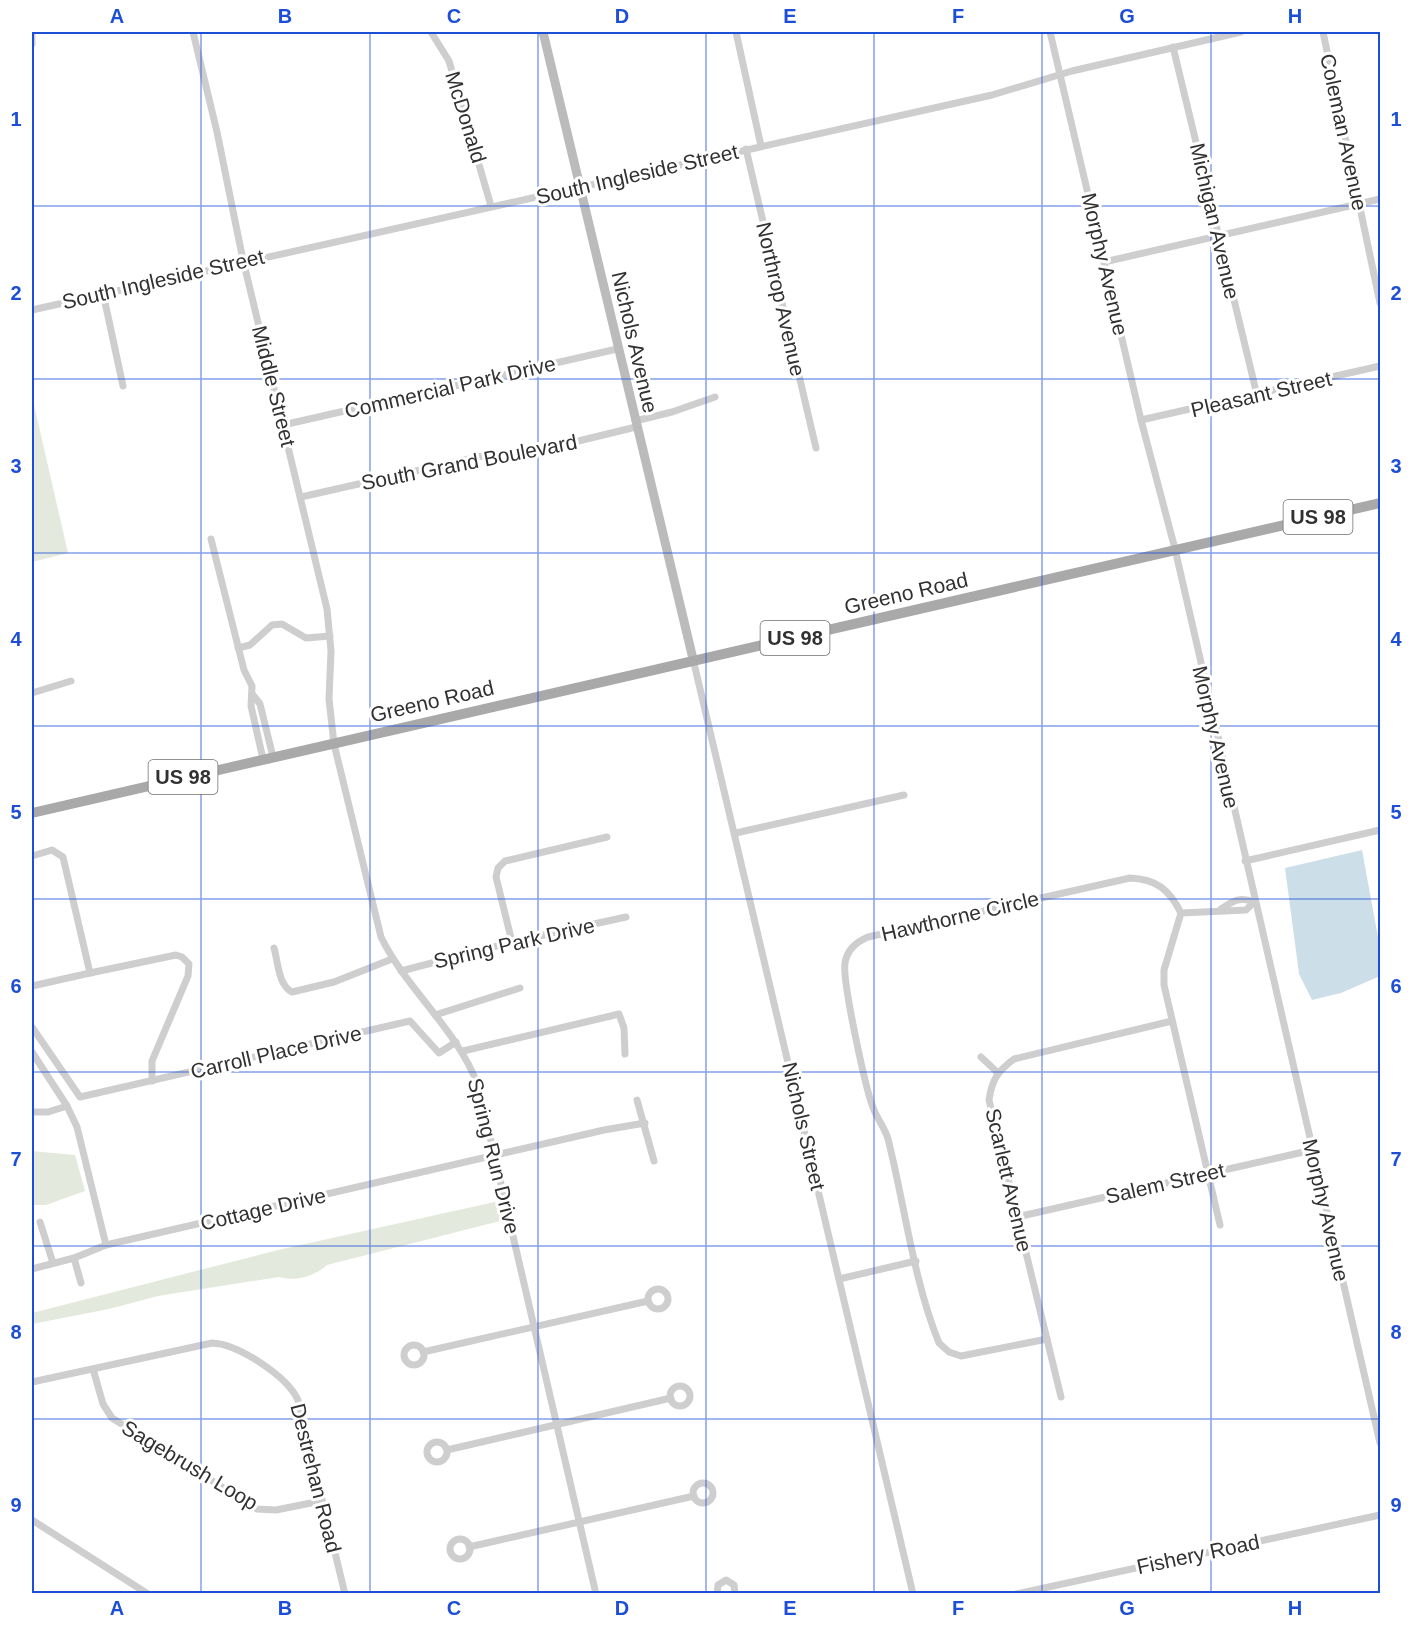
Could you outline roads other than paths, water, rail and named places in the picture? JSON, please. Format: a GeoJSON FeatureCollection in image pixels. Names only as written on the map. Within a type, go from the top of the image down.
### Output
{"type":"FeatureCollection","features":[{"type":"Feature","properties":{"kind":"main road","name":"Greeno Road"},"geometry":{"type":"LineString","coordinates":[[334,744],[1380,503]]}},
{"type":"Feature","properties":{"kind":"main road","name":"US 98"},"geometry":{"type":"LineString","coordinates":[[32,813],[334,744]]}},
{"type":"Feature","properties":{"kind":"street"},"geometry":{"type":"LineString","coordinates":[[32,32],[32,44]]}},
{"type":"Feature","properties":{"kind":"street","name":"Middle Street"},"geometry":{"type":"LineString","coordinates":[[193,32],[217,132],[243,261],[327,609],[330,636],[329,693],[334,744]]}},
{"type":"Feature","properties":{"kind":"street","name":"McDonald"},"geometry":{"type":"LineString","coordinates":[[431,32],[449,61],[491,206]]}},
{"type":"Feature","properties":{"kind":"street","name":"Nichols Avenue"},"geometry":{"type":"LineString","coordinates":[[543,32],[693,660]]}},
{"type":"Feature","properties":{"kind":"street"},"geometry":{"type":"LineString","coordinates":[[736,32],[761,146]]}},
{"type":"Feature","properties":{"kind":"street","name":"Morphy Avenue"},"geometry":{"type":"LineString","coordinates":[[1050,32],[1141,420],[1175,549],[1254,902],[1380,1443]]}},
{"type":"Feature","properties":{"kind":"street","name":"South Ingleside Street"},"geometry":{"type":"LineString","coordinates":[[32,310],[992,95],[1060,75],[1241,32]]}},
{"type":"Feature","properties":{"kind":"street","name":"Coleman Avenue"},"geometry":{"type":"LineString","coordinates":[[1323,32],[1380,303]]}},
{"type":"Feature","properties":{"kind":"street","name":"Michigan Avenue"},"geometry":{"type":"LineString","coordinates":[[1173,47],[1257,395]]}},
{"type":"Feature","properties":{"kind":"street","name":"Northrop Avenue"},"geometry":{"type":"LineString","coordinates":[[746,149],[816,448]]}},
{"type":"Feature","properties":{"kind":"street"},"geometry":{"type":"LineString","coordinates":[[1104,262],[1380,200]]}},
{"type":"Feature","properties":{"kind":"street"},"geometry":{"type":"LineString","coordinates":[[103,293],[123,386]]}},
{"type":"Feature","properties":{"kind":"street","name":"Commercial Park Drive"},"geometry":{"type":"LineString","coordinates":[[283,424],[618,349]]}},
{"type":"Feature","properties":{"kind":"street","name":"Pleasant Street"},"geometry":{"type":"LineString","coordinates":[[1141,420],[1380,366]]}},
{"type":"Feature","properties":{"kind":"street","name":"South Grand Boulevard"},"geometry":{"type":"LineString","coordinates":[[301,497],[491,454],[529,453],[636,424],[715,398]]}},
{"type":"Feature","properties":{"kind":"street"},"geometry":{"type":"LineString","coordinates":[[211,539],[238,648],[253,695],[260,704],[268,758]]}},
{"type":"Feature","properties":{"kind":"street"},"geometry":{"type":"LineString","coordinates":[[238,648],[250,645],[272,625],[282,624],[306,638],[330,636]]}},
{"type":"Feature","properties":{"kind":"street","name":"Nichols Street"},"geometry":{"type":"LineString","coordinates":[[693,660],[736,833],[913,1593]]}},
{"type":"Feature","properties":{"kind":"street"},"geometry":{"type":"LineString","coordinates":[[32,693],[70,681]]}},
{"type":"Feature","properties":{"kind":"street","name":"Spring Run Drive"},"geometry":{"type":"LineString","coordinates":[[334,744],[381,937],[392,959],[463,1051],[478,1084],[596,1593]]}},
{"type":"Feature","properties":{"kind":"street"},"geometry":{"type":"LineString","coordinates":[[736,833],[904,795]]}},
{"type":"Feature","properties":{"kind":"street"},"geometry":{"type":"LineString","coordinates":[[1245,861],[1380,830]]}},
{"type":"Feature","properties":{"kind":"street"},"geometry":{"type":"LineString","coordinates":[[512,942],[496,877],[498,868],[505,861],[607,837]]}},
{"type":"Feature","properties":{"kind":"street"},"geometry":{"type":"LineString","coordinates":[[32,854],[57,850],[63,857],[90,973]]}},
{"type":"Feature","properties":{"kind":"street","name":"Hawthorne Circle"},"geometry":{"type":"LineString","coordinates":[[1047,1339],[961,1356],[949,1352],[939,1343],[916,1261],[887,1135],[874,1110],[844,979],[845,963],[850,950],[860,941],[1130,878],[1148,879],[1164,887],[1181,913]]}},
{"type":"Feature","properties":{"kind":"street"},"geometry":{"type":"LineString","coordinates":[[1220,1225],[1172,1021],[1164,970],[1181,913],[1200,913],[1221,909],[1232,901],[1244,898],[1254,902],[1246,910],[1229,913],[1221,909]]}},
{"type":"Feature","properties":{"kind":"street","name":"Spring Park Drive"},"geometry":{"type":"LineString","coordinates":[[401,971],[512,942],[626,917]]}},
{"type":"Feature","properties":{"kind":"street"},"geometry":{"type":"LineString","coordinates":[[274,948],[282,982],[286,989],[292,992],[334,982],[392,959]]}},
{"type":"Feature","properties":{"kind":"street"},"geometry":{"type":"LineString","coordinates":[[32,986],[176,955],[182,957],[189,964],[188,976],[152,1060],[152,1081]]}},
{"type":"Feature","properties":{"kind":"street"},"geometry":{"type":"LineString","coordinates":[[435,1015],[520,988]]}},
{"type":"Feature","properties":{"kind":"street"},"geometry":{"type":"LineString","coordinates":[[463,1051],[619,1014],[624,1028],[625,1054]]}},
{"type":"Feature","properties":{"kind":"street","name":"Carroll Place Drive"},"geometry":{"type":"LineString","coordinates":[[32,1027],[80,1097],[410,1021],[439,1053],[456,1042]]}},
{"type":"Feature","properties":{"kind":"street"},"geometry":{"type":"LineString","coordinates":[[981,1057],[997,1072],[1014,1059],[1172,1021]]}},
{"type":"Feature","properties":{"kind":"street"},"geometry":{"type":"LineString","coordinates":[[32,1052],[68,1106],[77,1127],[106,1245]]}},
{"type":"Feature","properties":{"kind":"street","name":"Scarlett Avenue"},"geometry":{"type":"LineString","coordinates":[[997,1072],[991,1084],[989,1100],[1061,1398]]}},
{"type":"Feature","properties":{"kind":"street"},"geometry":{"type":"LineString","coordinates":[[637,1100],[654,1161]]}},
{"type":"Feature","properties":{"kind":"street"},"geometry":{"type":"LineString","coordinates":[[32,1112],[48,1112],[68,1106]]}},
{"type":"Feature","properties":{"kind":"street","name":"Cottage Drive"},"geometry":{"type":"LineString","coordinates":[[32,1269],[74,1258],[106,1245],[645,1123]]}},
{"type":"Feature","properties":{"kind":"street","name":"Salem Street"},"geometry":{"type":"LineString","coordinates":[[1017,1217],[1312,1150]]}},
{"type":"Feature","properties":{"kind":"street"},"geometry":{"type":"LineString","coordinates":[[40,1222],[53,1263]]}},
{"type":"Feature","properties":{"kind":"street"},"geometry":{"type":"LineString","coordinates":[[74,1258],[81,1283]]}},
{"type":"Feature","properties":{"kind":"street"},"geometry":{"type":"LineString","coordinates":[[839,1279],[916,1261]]}},
{"type":"Feature","properties":{"kind":"street"},"geometry":{"type":"LineString","coordinates":[[423,1352],[648,1301]]}},
{"type":"Feature","properties":{"kind":"street","name":"Destrehan Road"},"geometry":{"type":"LineString","coordinates":[[32,1382],[212,1343],[231,1346],[277,1374],[295,1392],[345,1593]]}},
{"type":"Feature","properties":{"kind":"street","name":"Sagebrush Loop"},"geometry":{"type":"LineString","coordinates":[[93,1369],[103,1404],[112,1418],[240,1500],[266,1510],[321,1501]]}},
{"type":"Feature","properties":{"kind":"street"},"geometry":{"type":"LineString","coordinates":[[447,1450],[670,1398]]}},
{"type":"Feature","properties":{"kind":"street"},"geometry":{"type":"LineString","coordinates":[[470,1547],[694,1496]]}},
{"type":"Feature","properties":{"kind":"street","name":"Fishery Road"},"geometry":{"type":"LineString","coordinates":[[1016,1593],[1380,1515]]}},
{"type":"Feature","properties":{"kind":"street"},"geometry":{"type":"LineString","coordinates":[[32,1520],[148,1593]]}},
{"type":"Feature","properties":{"kind":"street"},"geometry":{"type":"LineString","coordinates":[[715,1593],[718,1585],[726,1580],[734,1585],[735,1593]]}}]}
